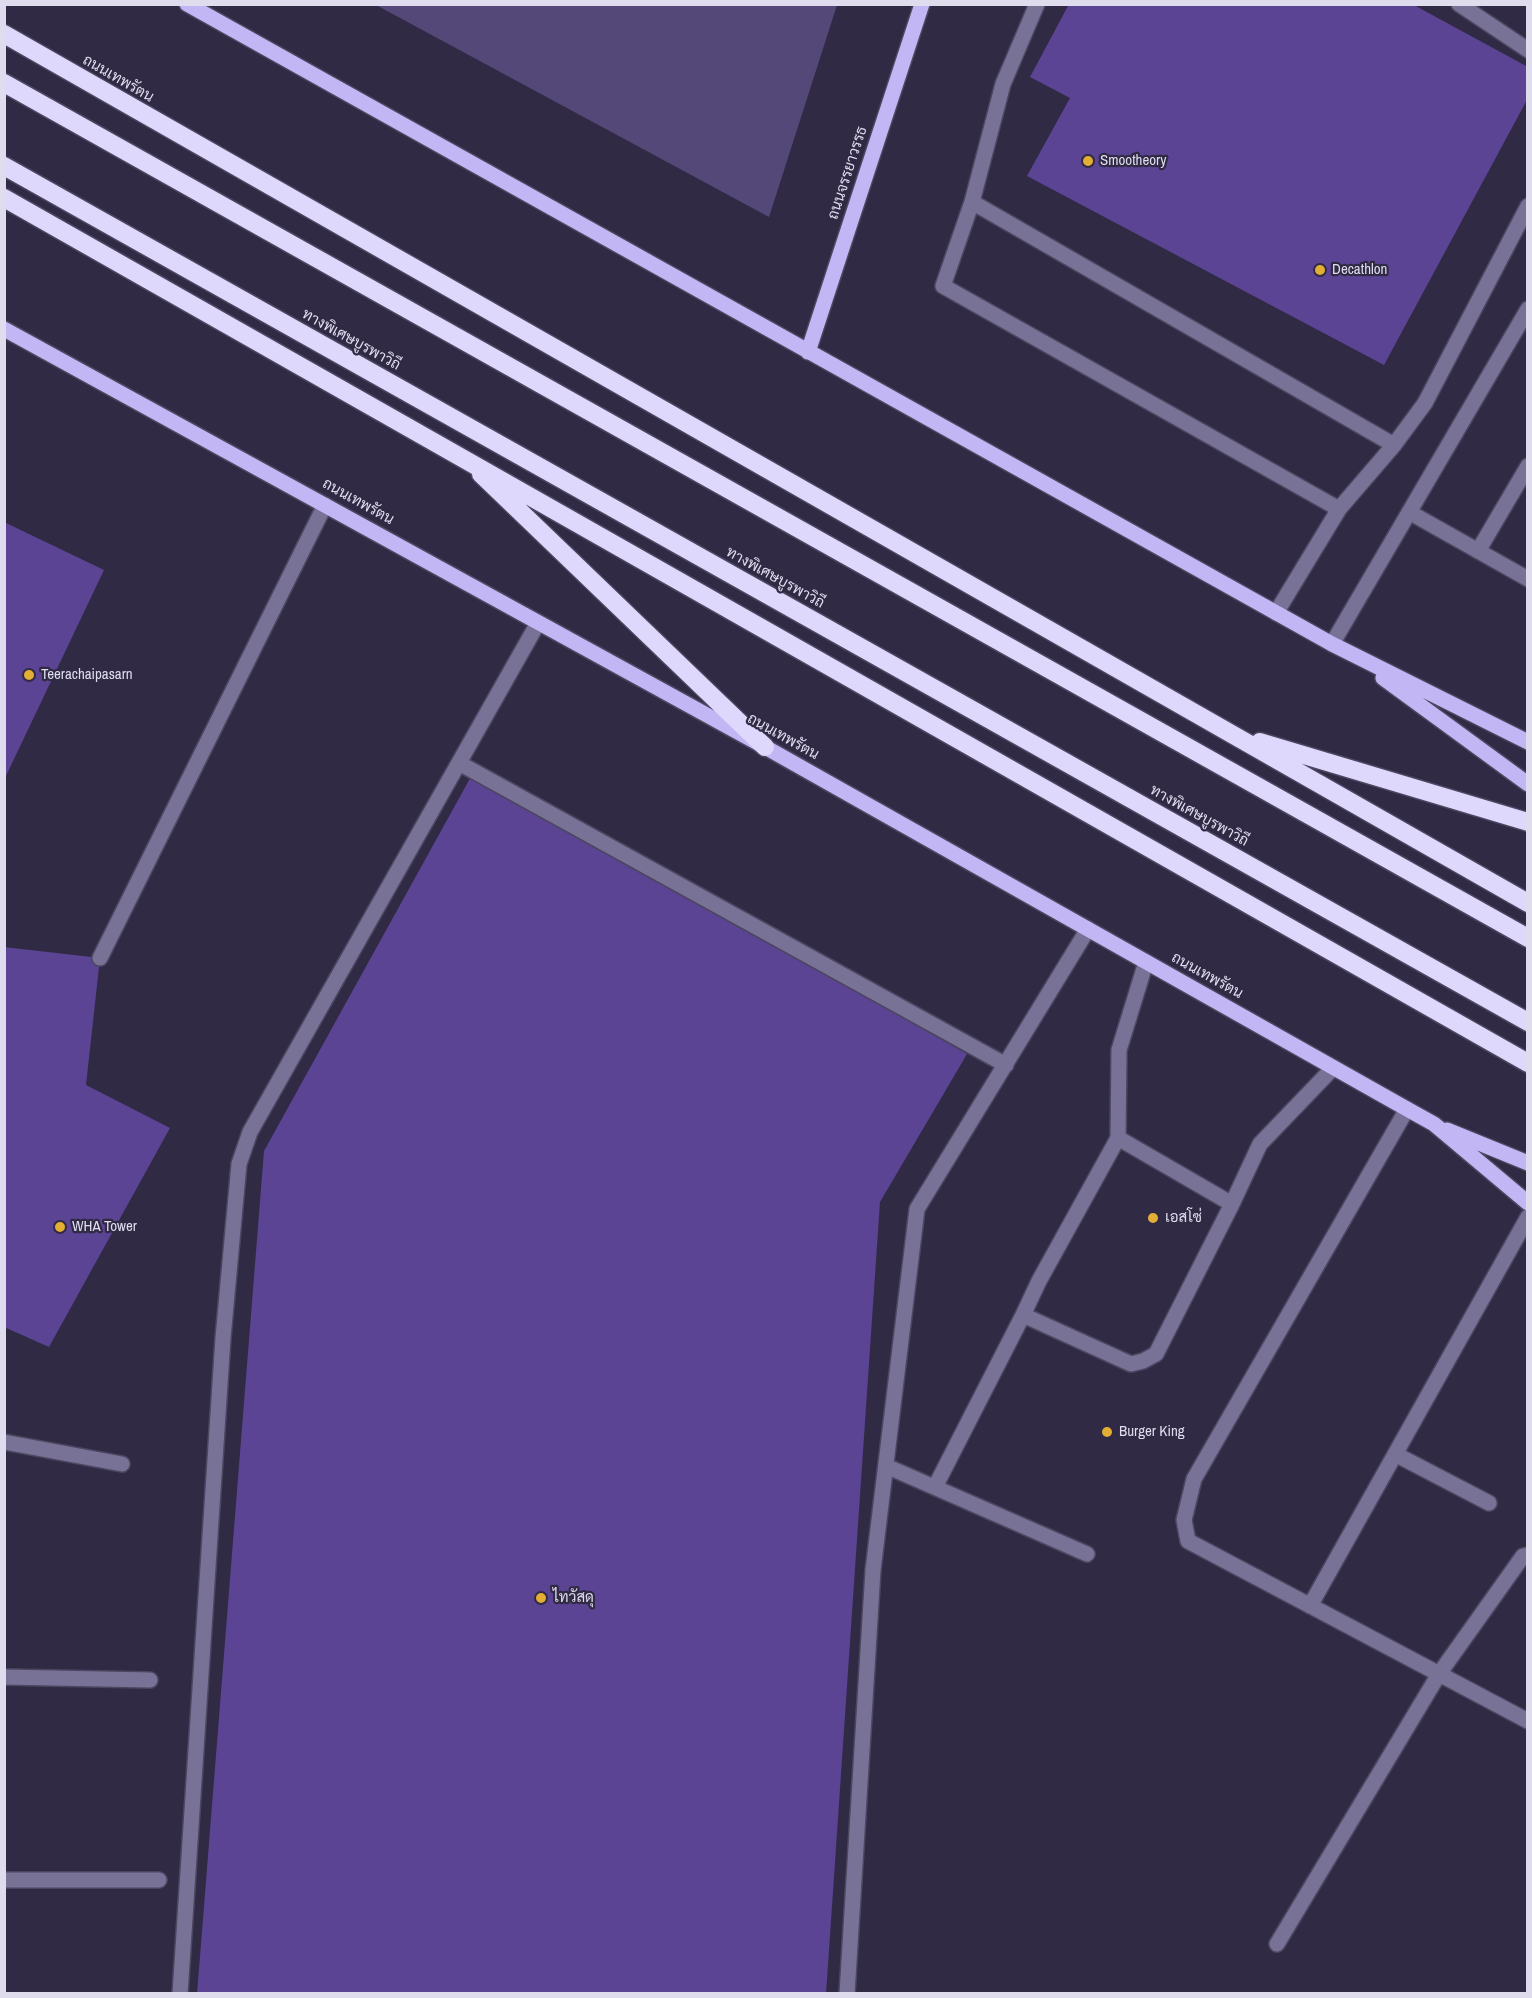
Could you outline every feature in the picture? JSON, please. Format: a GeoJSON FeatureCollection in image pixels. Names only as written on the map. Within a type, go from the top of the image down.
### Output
{"type":"FeatureCollection","features":[{"type":"Feature","properties":{"kind":"highway","name":"ถนนเทพรัตน"},"geometry":{"type":"LineString","coordinates":[[4,34],[1527,903]]}},
{"type":"Feature","properties":{"kind":"highway"},"geometry":{"type":"LineString","coordinates":[[4,84],[1527,938]]}},
{"type":"Feature","properties":{"kind":"highway","name":"ทางพิเศษบูรพาวิถี"},"geometry":{"type":"LineString","coordinates":[[4,166],[1527,1022]]}},
{"type":"Feature","properties":{"kind":"highway"},"geometry":{"type":"LineString","coordinates":[[4,198],[460,454],[1527,1063]]}},
{"type":"Feature","properties":{"kind":"highway"},"geometry":{"type":"LineString","coordinates":[[460,454],[765,747]]}},
{"type":"Feature","properties":{"kind":"highway"},"geometry":{"type":"LineString","coordinates":[[1230,733],[1527,822]]}},
{"type":"Feature","properties":{"kind":"main road"},"geometry":{"type":"LineString","coordinates":[[187,4],[1332,644],[1527,742]]}},
{"type":"Feature","properties":{"kind":"main road","name":"ถนนจรรยาวรรธ"},"geometry":{"type":"LineString","coordinates":[[808,352],[922,4]]}},
{"type":"Feature","properties":{"kind":"main road","name":"ถนนเทพรัตน"},"geometry":{"type":"LineString","coordinates":[[4,329],[765,747],[1407,1109],[1434,1125],[1527,1203]]}},
{"type":"Feature","properties":{"kind":"main road"},"geometry":{"type":"LineString","coordinates":[[1349,653],[1527,784]]}},
{"type":"Feature","properties":{"kind":"main road"},"geometry":{"type":"LineString","coordinates":[[1434,1125],[1527,1163]]}},
{"type":"Feature","properties":{"kind":"street"},"geometry":{"type":"LineString","coordinates":[[1037,4],[1003,84],[972,202],[943,286],[1339,509]]}},
{"type":"Feature","properties":{"kind":"street"},"geometry":{"type":"LineString","coordinates":[[1459,4],[1527,50]]}},
{"type":"Feature","properties":{"kind":"street"},"geometry":{"type":"LineString","coordinates":[[972,202],[1394,445]]}},
{"type":"Feature","properties":{"kind":"street"},"geometry":{"type":"LineString","coordinates":[[1276,613],[1339,509],[1394,445],[1425,404],[1527,206]]}},
{"type":"Feature","properties":{"kind":"street"},"geometry":{"type":"LineString","coordinates":[[1332,644],[1527,309]]}},
{"type":"Feature","properties":{"kind":"street"},"geometry":{"type":"LineString","coordinates":[[1478,551],[1527,466]]}},
{"type":"Feature","properties":{"kind":"street"},"geometry":{"type":"LineString","coordinates":[[100,958],[325,505]]}},
{"type":"Feature","properties":{"kind":"street"},"geometry":{"type":"LineString","coordinates":[[1409,512],[1527,579]]}},
{"type":"Feature","properties":{"kind":"street"},"geometry":{"type":"LineString","coordinates":[[180,1994],[222,1350],[239,1164],[250,1132],[538,623]]}},
{"type":"Feature","properties":{"kind":"street"},"geometry":{"type":"LineString","coordinates":[[459,763],[1006,1065]]}},
{"type":"Feature","properties":{"kind":"street"},"geometry":{"type":"LineString","coordinates":[[847,1994],[873,1570],[917,1209],[1088,929]]}},
{"type":"Feature","properties":{"kind":"street"},"geometry":{"type":"LineString","coordinates":[[935,1487],[1039,1281],[1118,1138],[1119,1050],[1146,962]]}},
{"type":"Feature","properties":{"kind":"street"},"geometry":{"type":"LineString","coordinates":[[1023,1315],[1131,1364],[1156,1354],[1260,1144],[1333,1068]]}},
{"type":"Feature","properties":{"kind":"street"},"geometry":{"type":"LineString","coordinates":[[1407,1109],[1194,1479],[1184,1520],[1188,1540],[1527,1721]]}},
{"type":"Feature","properties":{"kind":"street"},"geometry":{"type":"LineString","coordinates":[[1118,1138],[1232,1204]]}},
{"type":"Feature","properties":{"kind":"street"},"geometry":{"type":"LineString","coordinates":[[1310,1606],[1527,1217]]}},
{"type":"Feature","properties":{"kind":"street"},"geometry":{"type":"LineString","coordinates":[[4,1442],[122,1464]]}},
{"type":"Feature","properties":{"kind":"street"},"geometry":{"type":"LineString","coordinates":[[1395,1454],[1489,1503]]}},
{"type":"Feature","properties":{"kind":"street"},"geometry":{"type":"LineString","coordinates":[[886,1466],[1087,1554]]}},
{"type":"Feature","properties":{"kind":"street"},"geometry":{"type":"LineString","coordinates":[[1278,1944],[1439,1674],[1522,1556],[1527,1555]]}},
{"type":"Feature","properties":{"kind":"street"},"geometry":{"type":"LineString","coordinates":[[4,1677],[150,1680]]}},
{"type":"Feature","properties":{"kind":"street"},"geometry":{"type":"LineString","coordinates":[[4,1880],[159,1880]]}},
{"type":"Feature","properties":{"kind":"shaded area"},"geometry":{"type":"Polygon","coordinates":[[[376,5],[837,5],[769,217],[376,5]]]}},
{"type":"Feature","properties":{"kind":"building","name":"Decathlon"},"geometry":{"type":"Polygon","coordinates":[[[1069,4],[1412,4],[1528,67],[1528,98],[1384,365],[1027,176],[1070,98],[1030,77],[1069,4]]]}},
{"type":"Feature","properties":{"kind":"building","name":"Teerachaipasarn"},"geometry":{"type":"Polygon","coordinates":[[[4,522],[104,570],[4,780],[4,522]]]}},
{"type":"Feature","properties":{"kind":"building","name":"ไทวัสดุ"},"geometry":{"type":"Polygon","coordinates":[[[473,773],[967,1054],[880,1202],[826,1994],[197,1994],[264,1151],[473,773]]]}},
{"type":"Feature","properties":{"kind":"building","name":"WHA Tower"},"geometry":{"type":"Polygon","coordinates":[[[4,947],[100,958],[86,1085],[170,1128],[49,1347],[4,1327],[4,947]]]}},
{"type":"Feature","properties":{"kind":"place","name":"Smootheory"},"geometry":{"type":"Point","coordinates":[1088,161]}},
{"type":"Feature","properties":{"kind":"place","name":"Decathlon"},"geometry":{"type":"Point","coordinates":[1320,270]}},
{"type":"Feature","properties":{"kind":"place","name":"Teerachaipasarn"},"geometry":{"type":"Point","coordinates":[29,675]}},
{"type":"Feature","properties":{"kind":"place","name":"เอสโซ่"},"geometry":{"type":"Point","coordinates":[1153,1218]}},
{"type":"Feature","properties":{"kind":"place","name":"WHA Tower"},"geometry":{"type":"Point","coordinates":[60,1227]}},
{"type":"Feature","properties":{"kind":"place","name":"Burger King"},"geometry":{"type":"Point","coordinates":[1107,1432]}},
{"type":"Feature","properties":{"kind":"place","name":"ไทวัสดุ"},"geometry":{"type":"Point","coordinates":[541,1598]}}]}
